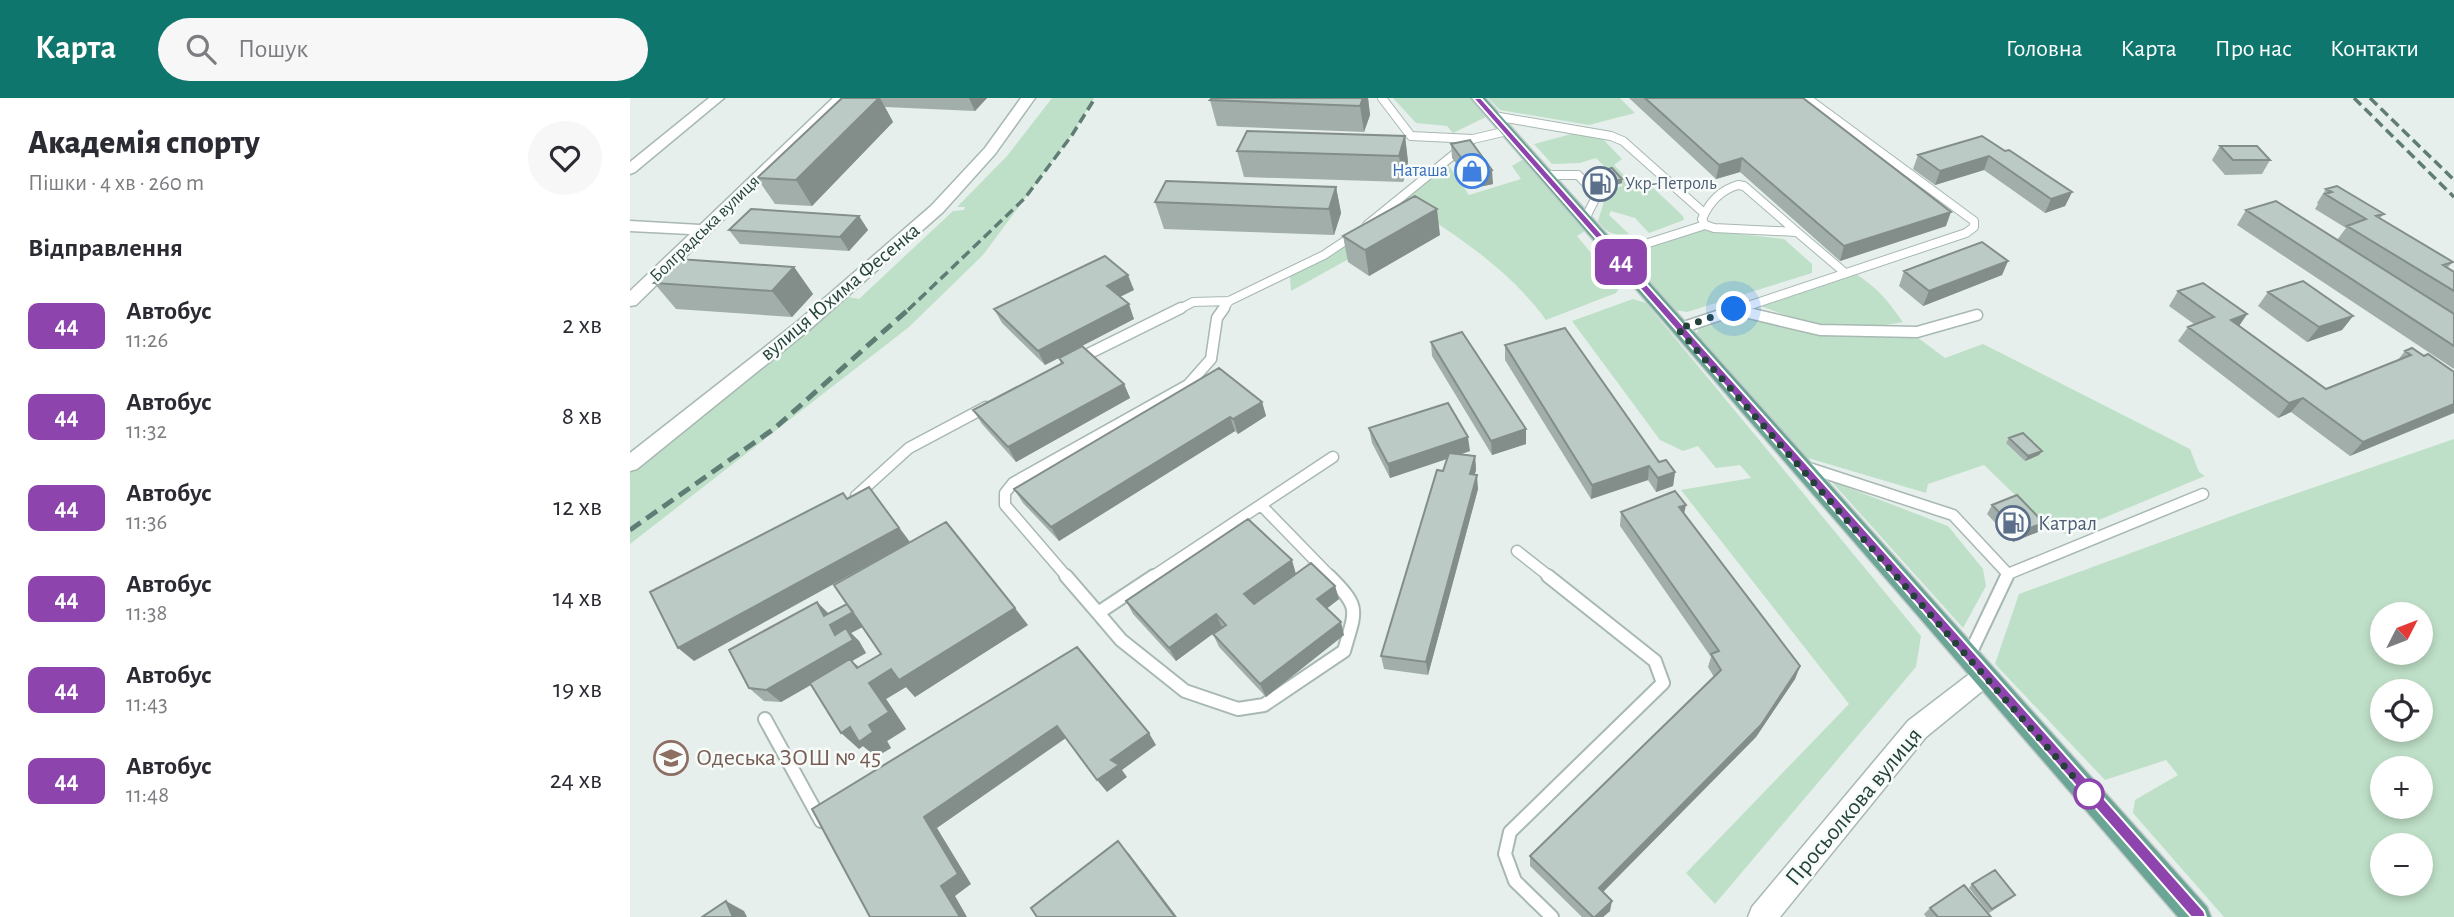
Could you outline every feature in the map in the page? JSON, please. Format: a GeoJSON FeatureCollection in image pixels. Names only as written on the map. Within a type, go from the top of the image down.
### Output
{"type":"FeatureCollection","features":[{"type":"Feature","properties":{"kind":"main road"},"geometry":{"type":"LineString","coordinates":[[1478,98],[1678,329],[2197,917]]}},
{"type":"Feature","properties":{"kind":"street"},"geometry":{"type":"LineString","coordinates":[[630,169],[717,98]]}},
{"type":"Feature","properties":{"kind":"street","name":"Болградська вулиця"},"geometry":{"type":"LineString","coordinates":[[630,301],[841,98]]}},
{"type":"Feature","properties":{"kind":"street","name":"вулиця Юхима Фесенка"},"geometry":{"type":"LineString","coordinates":[[630,464],[803,326],[937,209],[990,151],[1028,98]]}},
{"type":"Feature","properties":{"kind":"street"},"geometry":{"type":"LineString","coordinates":[[630,226],[704,230]]}},
{"type":"Feature","properties":{"kind":"street","name":"Просьолкова вулиця"},"geometry":{"type":"LineString","coordinates":[[1762,917],[1917,729],[1976,667]]}},
{"type":"Feature","properties":{"kind":"lane"},"geometry":{"type":"LineString","coordinates":[[1382,98],[1411,136],[1473,139],[1507,131]]}},
{"type":"Feature","properties":{"kind":"lane"},"geometry":{"type":"LineString","coordinates":[[1678,329],[1966,233],[1974,227],[1974,221],[1807,98]]}},
{"type":"Feature","properties":{"kind":"lane"},"geometry":{"type":"LineString","coordinates":[[1494,116],[1611,136],[1623,141],[1704,213]]}},
{"type":"Feature","properties":{"kind":"lane"},"geometry":{"type":"LineString","coordinates":[[1068,365],[1193,302],[1228,301],[1334,248],[1362,229],[1473,139]]}},
{"type":"Feature","properties":{"kind":"lane"},"geometry":{"type":"LineString","coordinates":[[1546,175],[1578,175],[1597,195],[1584,219]]}},
{"type":"Feature","properties":{"kind":"lane"},"geometry":{"type":"LineString","coordinates":[[1705,225],[1702,219],[1706,208],[1732,186],[1744,186],[1844,272]]}},
{"type":"Feature","properties":{"kind":"lane"},"geometry":{"type":"LineString","coordinates":[[1614,254],[1705,225],[1714,228],[1798,232]]}},
{"type":"Feature","properties":{"kind":"lane"},"geometry":{"type":"LineString","coordinates":[[1228,301],[1217,318],[1211,359],[1188,385],[1013,483],[1005,493],[1005,505],[1121,640],[1185,691],[1238,709],[1264,705],[1345,651],[1354,616],[1352,599],[1261,505]]}},
{"type":"Feature","properties":{"kind":"lane"},"geometry":{"type":"LineString","coordinates":[[1734,309],[1820,330],[1917,332],[1977,315]]}},
{"type":"Feature","properties":{"kind":"lane"},"geometry":{"type":"LineString","coordinates":[[840,504],[864,491],[909,448],[994,403]]}},
{"type":"Feature","properties":{"kind":"lane"},"geometry":{"type":"LineString","coordinates":[[1098,613],[1333,457]]}},
{"type":"Feature","properties":{"kind":"lane"},"geometry":{"type":"LineString","coordinates":[[1797,463],[1953,515],[2008,574]]}},
{"type":"Feature","properties":{"kind":"lane"},"geometry":{"type":"LineString","coordinates":[[1976,667],[2008,574],[2203,494]]}},
{"type":"Feature","properties":{"kind":"lane"},"geometry":{"type":"LineString","coordinates":[[1517,551],[1655,661],[1663,682],[1510,832],[1505,854],[1515,881],[1552,917]]}},
{"type":"Feature","properties":{"kind":"lane"},"geometry":{"type":"LineString","coordinates":[[765,719],[828,835]]}},
{"type":"Feature","properties":{"kind":"green space"},"geometry":{"type":"Polygon","coordinates":[[[1052,98],[1094,98],[1072,135],[983,255],[909,327],[630,544],[630,465],[842,296],[859,299],[953,211],[964,210],[965,207],[957,207],[1007,156],[1052,98]]]}},
{"type":"Feature","properties":{"kind":"green space"},"geometry":{"type":"Polygon","coordinates":[[[1393,98],[1471,98],[1488,116],[1453,133],[1447,126],[1416,123],[1393,98]]]}},
{"type":"Feature","properties":{"kind":"green space"},"geometry":{"type":"Polygon","coordinates":[[[1488,98],[1620,98],[1635,113],[1589,125],[1500,110],[1488,98]]]}},
{"type":"Feature","properties":{"kind":"green space"},"geometry":{"type":"Polygon","coordinates":[[[1579,132],[1601,137],[1622,159],[1614,165],[1627,178],[1647,182],[1684,220],[1649,233],[1635,218],[1611,211],[1609,215],[1629,234],[1615,234],[1604,229],[1598,221],[1606,195],[1623,185],[1596,158],[1580,163],[1552,164],[1534,144],[1579,132]]]}},
{"type":"Feature","properties":{"kind":"green space"},"geometry":{"type":"Polygon","coordinates":[[[1527,157],[1588,229],[1577,236],[1614,281],[1626,277],[1616,293],[1546,320],[1520,289],[1491,262],[1426,216],[1291,291],[1290,277],[1373,227],[1380,216],[1447,163],[1469,195],[1521,179],[1512,166],[1527,157]]]}},
{"type":"Feature","properties":{"kind":"green space"},"geometry":{"type":"Polygon","coordinates":[[[1703,230],[1784,239],[1812,264],[1812,273],[1687,312],[1674,310],[1627,258],[1633,251],[1703,230]]]}},
{"type":"Feature","properties":{"kind":"green space"},"geometry":{"type":"Polygon","coordinates":[[[1856,274],[1872,285],[1903,322],[1845,328],[1796,319],[1758,305],[1856,274]]]}},
{"type":"Feature","properties":{"kind":"green space"},"geometry":{"type":"Polygon","coordinates":[[[1633,299],[1646,303],[1921,636],[1916,667],[1715,904],[1686,873],[1849,704],[1681,490],[1751,478],[1740,465],[1716,468],[1698,446],[1683,451],[1660,440],[1572,321],[1633,299]]]}},
{"type":"Feature","properties":{"kind":"green space"},"geometry":{"type":"Polygon","coordinates":[[[1718,315],[1782,322],[1816,334],[1917,337],[1945,358],[1983,344],[2190,449],[2199,472],[2205,476],[2065,534],[2042,521],[1984,465],[1928,484],[1926,493],[1808,458],[1696,337],[1703,323],[1718,315]]]}},
{"type":"Feature","properties":{"kind":"green space"},"geometry":{"type":"Polygon","coordinates":[[[2454,439],[2454,917],[2224,917],[2133,813],[2135,800],[2178,775],[2166,760],[2105,780],[1995,664],[2019,594],[2251,509],[2454,439]]]}},
{"type":"Feature","properties":{"kind":"green space"},"geometry":{"type":"Polygon","coordinates":[[[1831,481],[1948,526],[1983,569],[1986,586],[1963,628],[1831,481]]]}},
{"type":"Feature","properties":{"kind":"building"},"geometry":{"type":"Polygon","coordinates":[[[842,98],[879,98],[796,180],[757,178],[842,98]]]}},
{"type":"Feature","properties":{"kind":"building"},"geometry":{"type":"Polygon","coordinates":[[[1363,98],[1360,106],[1210,100],[1363,98]]]}},
{"type":"Feature","properties":{"kind":"building"},"geometry":{"type":"Polygon","coordinates":[[[1645,98],[1803,98],[1951,212],[1844,246],[1742,158],[1719,165],[1645,98]]]}},
{"type":"Feature","properties":{"kind":"building"},"geometry":{"type":"Polygon","coordinates":[[[1247,131],[1405,136],[1399,156],[1237,151],[1247,131]]]}},
{"type":"Feature","properties":{"kind":"building"},"geometry":{"type":"Polygon","coordinates":[[[1982,136],[2005,151],[2009,150],[2072,192],[2051,199],[1989,156],[1940,171],[1918,155],[1982,136]]]}},
{"type":"Feature","properties":{"kind":"building"},"geometry":{"type":"Polygon","coordinates":[[[1470,140],[1492,170],[1473,174],[1451,144],[1470,140]]]}},
{"type":"Feature","properties":{"kind":"building"},"geometry":{"type":"Polygon","coordinates":[[[2220,146],[2257,146],[2270,160],[2233,160],[2220,146]]]}},
{"type":"Feature","properties":{"kind":"building"},"geometry":{"type":"Polygon","coordinates":[[[1612,168],[1622,179],[1613,182],[1602,171],[1612,168]]]}},
{"type":"Feature","properties":{"kind":"building"},"geometry":{"type":"Polygon","coordinates":[[[1166,181],[1336,187],[1329,209],[1155,202],[1166,181]]]}},
{"type":"Feature","properties":{"kind":"building"},"geometry":{"type":"Polygon","coordinates":[[[2337,186],[2384,214],[2376,216],[2453,262],[2443,265],[2454,272],[2454,291],[2347,226],[2366,219],[2325,194],[2332,192],[2326,189],[2337,186]]]}},
{"type":"Feature","properties":{"kind":"building"},"geometry":{"type":"Polygon","coordinates":[[[1415,196],[1437,209],[1365,250],[1343,236],[1415,196]]]}},
{"type":"Feature","properties":{"kind":"building"},"geometry":{"type":"Polygon","coordinates":[[[2276,201],[2454,314],[2454,346],[2246,210],[2276,201]]]}},
{"type":"Feature","properties":{"kind":"building"},"geometry":{"type":"Polygon","coordinates":[[[751,209],[859,216],[840,237],[729,230],[751,209]]]}},
{"type":"Feature","properties":{"kind":"building"},"geometry":{"type":"Polygon","coordinates":[[[1982,242],[2008,261],[1929,291],[1904,271],[1982,242]]]}},
{"type":"Feature","properties":{"kind":"building"},"geometry":{"type":"Polygon","coordinates":[[[1105,256],[1128,275],[1107,286],[1129,304],[1038,351],[994,309],[1105,256]]]}},
{"type":"Feature","properties":{"kind":"building"},"geometry":{"type":"Polygon","coordinates":[[[679,259],[794,267],[772,291],[654,283],[679,259]]]}},
{"type":"Feature","properties":{"kind":"building"},"geometry":{"type":"Polygon","coordinates":[[[2303,281],[2353,316],[2319,327],[2268,292],[2303,281]]]}},
{"type":"Feature","properties":{"kind":"building"},"geometry":{"type":"Polygon","coordinates":[[[2203,283],[2247,314],[2231,320],[2326,389],[2411,355],[2405,351],[2412,348],[2424,356],[2428,354],[2454,372],[2454,404],[2363,442],[2303,398],[2289,403],[2188,327],[2214,317],[2178,291],[2203,283]]]}},
{"type":"Feature","properties":{"kind":"building"},"geometry":{"type":"Polygon","coordinates":[[[1565,328],[1659,462],[1666,460],[1675,472],[1658,478],[1649,466],[1592,485],[1505,345],[1565,328]]]}},
{"type":"Feature","properties":{"kind":"building"},"geometry":{"type":"Polygon","coordinates":[[[1462,332],[1526,429],[1491,441],[1431,342],[1462,332]]]}},
{"type":"Feature","properties":{"kind":"building"},"geometry":{"type":"Polygon","coordinates":[[[1082,346],[1124,384],[1008,447],[973,410],[1063,363],[1059,358],[1082,346]]]}},
{"type":"Feature","properties":{"kind":"building"},"geometry":{"type":"Polygon","coordinates":[[[1219,368],[1262,402],[1233,419],[1230,417],[1051,527],[1014,489],[1219,368]]]}},
{"type":"Feature","properties":{"kind":"building"},"geometry":{"type":"Polygon","coordinates":[[[1448,403],[1468,437],[1388,464],[1369,428],[1448,403]]]}},
{"type":"Feature","properties":{"kind":"building"},"geometry":{"type":"Polygon","coordinates":[[[2023,433],[2042,451],[2028,456],[2009,438],[2023,433]]]}},
{"type":"Feature","properties":{"kind":"building"},"geometry":{"type":"Polygon","coordinates":[[[1449,453],[1475,456],[1470,474],[1477,475],[1426,662],[1381,656],[1437,470],[1443,471],[1449,453]]]}},
{"type":"Feature","properties":{"kind":"building"},"geometry":{"type":"Polygon","coordinates":[[[869,487],[899,528],[678,648],[650,592],[843,493],[847,499],[869,487]]]}},
{"type":"Feature","properties":{"kind":"building"},"geometry":{"type":"Polygon","coordinates":[[[1675,491],[1686,505],[1679,507],[1800,666],[1761,725],[1599,888],[1612,901],[1593,917],[1530,856],[1721,670],[1711,654],[1719,651],[1621,512],[1675,491]]]}},
{"type":"Feature","properties":{"kind":"building"},"geometry":{"type":"Polygon","coordinates":[[[2017,495],[2044,523],[2018,532],[1992,505],[2017,495]]]}},
{"type":"Feature","properties":{"kind":"building"},"geometry":{"type":"Polygon","coordinates":[[[1248,519],[1292,560],[1244,594],[1254,604],[1311,563],[1335,586],[1317,599],[1341,622],[1260,684],[1213,634],[1226,625],[1216,614],[1169,648],[1126,601],[1248,519]]]}},
{"type":"Feature","properties":{"kind":"building"},"geometry":{"type":"Polygon","coordinates":[[[946,522],[1015,608],[899,680],[891,669],[869,683],[889,712],[869,725],[873,732],[859,742],[850,727],[841,733],[810,683],[850,659],[857,668],[881,654],[834,585],[946,522]]]}},
{"type":"Feature","properties":{"kind":"building"},"geometry":{"type":"Polygon","coordinates":[[[817,602],[824,616],[847,604],[853,612],[830,625],[835,635],[846,628],[853,640],[766,690],[749,688],[729,650],[817,602]]]}},
{"type":"Feature","properties":{"kind":"building"},"geometry":{"type":"Polygon","coordinates":[[[1077,647],[1149,733],[1111,760],[1119,765],[1097,780],[1057,726],[924,817],[958,874],[941,886],[960,917],[870,917],[812,809],[1077,647]]]}},
{"type":"Feature","properties":{"kind":"building"},"geometry":{"type":"Polygon","coordinates":[[[1118,841],[1175,917],[1037,917],[1031,908],[1118,841]]]}},
{"type":"Feature","properties":{"kind":"building"},"geometry":{"type":"Polygon","coordinates":[[[1995,870],[2015,895],[1992,909],[1972,884],[1995,870]]]}},
{"type":"Feature","properties":{"kind":"building"},"geometry":{"type":"Polygon","coordinates":[[[1964,885],[1991,917],[1938,917],[1930,908],[1964,885]]]}},
{"type":"Feature","properties":{"kind":"building"},"geometry":{"type":"Polygon","coordinates":[[[726,901],[733,917],[702,917],[726,901]]]}},
{"type":"Feature","properties":{"kind":"railway"},"geometry":{"type":"LineString","coordinates":[[908,310],[1025,198],[1072,135],[1095,98]]}},
{"type":"Feature","properties":{"kind":"railway"},"geometry":{"type":"LineString","coordinates":[[2354,98],[2454,197]]}},
{"type":"Feature","properties":{"kind":"railway"},"geometry":{"type":"LineString","coordinates":[[2370,98],[2454,180]]}},
{"type":"Feature","properties":{"kind":"railway"},"geometry":{"type":"LineString","coordinates":[[630,530],[775,428],[910,308]]}},
{"type":"Feature","properties":{"kind":"bus line","name":"44"},"geometry":{"type":"LineString","coordinates":[[1478,98],[2197,917]]}},
{"type":"Feature","properties":{"kind":"place","name":"Наташа"},"geometry":{"type":"Point","coordinates":[1472,171]}},
{"type":"Feature","properties":{"kind":"place","name":"Укр-Петроль"},"geometry":{"type":"Point","coordinates":[1600,184]}},
{"type":"Feature","properties":{"kind":"place","name":"Катрал"},"geometry":{"type":"Point","coordinates":[2013,523]}},
{"type":"Feature","properties":{"kind":"place","name":"Одеська ЗОШ № 45"},"geometry":{"type":"Point","coordinates":[671,758]}},
{"type":"Feature","properties":{"kind":"route"},"geometry":{"type":"LineString","coordinates":[[1734,309],[1678,329],[2095,801],[2089,794]]}}]}
